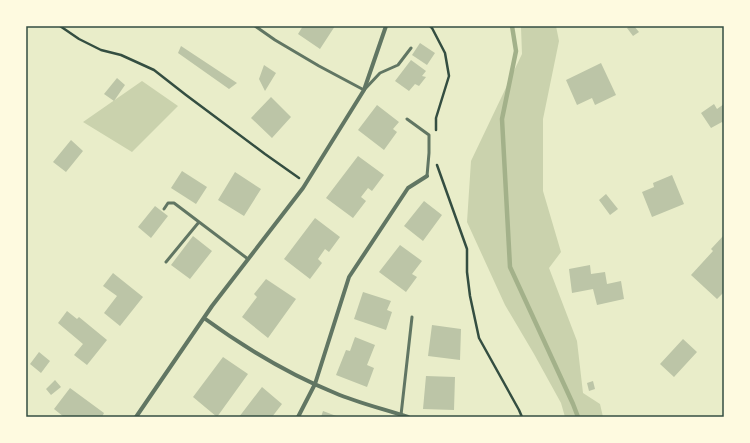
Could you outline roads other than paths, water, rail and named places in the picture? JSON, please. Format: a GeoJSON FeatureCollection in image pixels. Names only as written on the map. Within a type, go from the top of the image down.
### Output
{"type":"FeatureCollection","features":[{"type":"Feature","properties":{"kind":"street"},"geometry":{"type":"LineString","coordinates":[[136,417],[212,306],[306,183],[364,90],[386,26]]}},
{"type":"Feature","properties":{"kind":"street"},"geometry":{"type":"LineString","coordinates":[[298,417],[315,384],[349,277],[408,188],[427,176]]}},
{"type":"Feature","properties":{"kind":"street"},"geometry":{"type":"LineString","coordinates":[[204,318],[254,352],[282,368],[336,394],[408,417]]}},
{"type":"Feature","properties":{"kind":"lane"},"geometry":{"type":"LineString","coordinates":[[255,26],[306,59],[364,90],[380,73],[398,65],[411,48]]}},
{"type":"Feature","properties":{"kind":"lane"},"geometry":{"type":"LineString","coordinates":[[407,119],[429,135],[427,176]]}},
{"type":"Feature","properties":{"kind":"lane"},"geometry":{"type":"LineString","coordinates":[[164,209],[168,202],[174,203],[248,259]]}},
{"type":"Feature","properties":{"kind":"lane"},"geometry":{"type":"LineString","coordinates":[[166,262],[199,222]]}},
{"type":"Feature","properties":{"kind":"lane"},"geometry":{"type":"LineString","coordinates":[[401,415],[412,317]]}},
{"type":"Feature","properties":{"kind":"waterway"},"geometry":{"type":"LineString","coordinates":[[512,26],[516,51],[502,119],[510,267],[578,417]]}}]}
